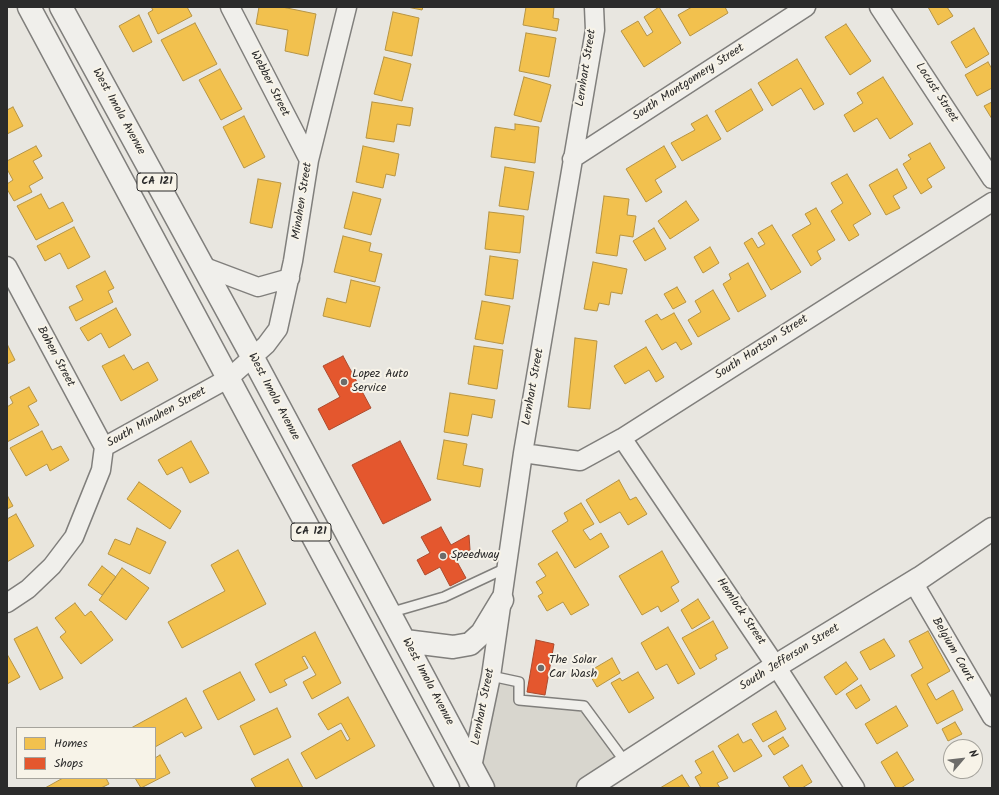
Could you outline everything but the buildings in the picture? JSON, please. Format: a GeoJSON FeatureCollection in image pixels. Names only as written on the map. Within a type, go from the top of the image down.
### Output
{"type":"FeatureCollection","features":[{"type":"Feature","properties":{"kind":"main road","name":"CA 121"},"geometry":{"type":"LineString","coordinates":[[29,7],[448,788]]}},
{"type":"Feature","properties":{"kind":"main road","name":"West Imola Avenue"},"geometry":{"type":"LineString","coordinates":[[61,7],[253,358],[483,788]]}},
{"type":"Feature","properties":{"kind":"main road","name":"South Jefferson Street"},"geometry":{"type":"LineString","coordinates":[[588,788],[776,666],[912,582],[992,529]]}},
{"type":"Feature","properties":{"kind":"main road"},"geometry":{"type":"LineString","coordinates":[[405,641],[453,646],[470,644],[482,633],[502,600]]}},
{"type":"Feature","properties":{"kind":"street","name":"Webber Street"},"geometry":{"type":"LineString","coordinates":[[230,7],[309,160]]}},
{"type":"Feature","properties":{"kind":"street","name":"Minahen Street"},"geometry":{"type":"LineString","coordinates":[[229,378],[253,358],[266,345],[278,329],[290,278],[309,160],[347,7]]}},
{"type":"Feature","properties":{"kind":"street","name":"Lernhart Street"},"geometry":{"type":"LineString","coordinates":[[472,767],[491,676],[523,453],[595,30],[594,7]]}},
{"type":"Feature","properties":{"kind":"street","name":"South Montgomery Street"},"geometry":{"type":"LineString","coordinates":[[572,159],[806,7]]}},
{"type":"Feature","properties":{"kind":"street","name":"Locust Street"},"geometry":{"type":"LineString","coordinates":[[879,7],[992,179]]}},
{"type":"Feature","properties":{"kind":"street","name":"South Hartson Street"},"geometry":{"type":"LineString","coordinates":[[523,453],[580,461],[622,438],[992,202]]}},
{"type":"Feature","properties":{"kind":"street","name":"Bohen Street"},"geometry":{"type":"LineString","coordinates":[[7,266],[104,447]]}},
{"type":"Feature","properties":{"kind":"street"},"geometry":{"type":"LineString","coordinates":[[202,266],[258,287],[290,278]]}},
{"type":"Feature","properties":{"kind":"street","name":"South Minahen Street"},"geometry":{"type":"LineString","coordinates":[[7,603],[28,589],[52,566],[74,537],[101,470],[104,447],[229,378]]}},
{"type":"Feature","properties":{"kind":"street","name":"Hemlock Street"},"geometry":{"type":"LineString","coordinates":[[622,438],[776,666],[855,788]]}},
{"type":"Feature","properties":{"kind":"street","name":"Belgium Court"},"geometry":{"type":"LineString","coordinates":[[912,582],[992,717]]}},
{"type":"Feature","properties":{"kind":"lane"},"geometry":{"type":"LineString","coordinates":[[389,613],[444,597],[506,568]]}},
{"type":"Feature","properties":{"kind":"lane"},"geometry":{"type":"LineString","coordinates":[[491,676],[519,682],[519,700],[584,706],[626,763]]}},
{"type":"Feature","properties":{"kind":"shaded area"},"geometry":{"type":"Polygon","coordinates":[[[491,676],[519,682],[519,700],[584,706],[626,763],[602,788],[483,788],[472,767],[491,676]]]}},
{"type":"Feature","properties":{"kind":"place","name":"Lopez Auto Service"},"geometry":{"type":"Point","coordinates":[344,382]}},
{"type":"Feature","properties":{"kind":"place","name":"Speedway"},"geometry":{"type":"Point","coordinates":[443,556]}},
{"type":"Feature","properties":{"kind":"place","name":"The Solar Car Wash"},"geometry":{"type":"Point","coordinates":[541,668]}}]}
